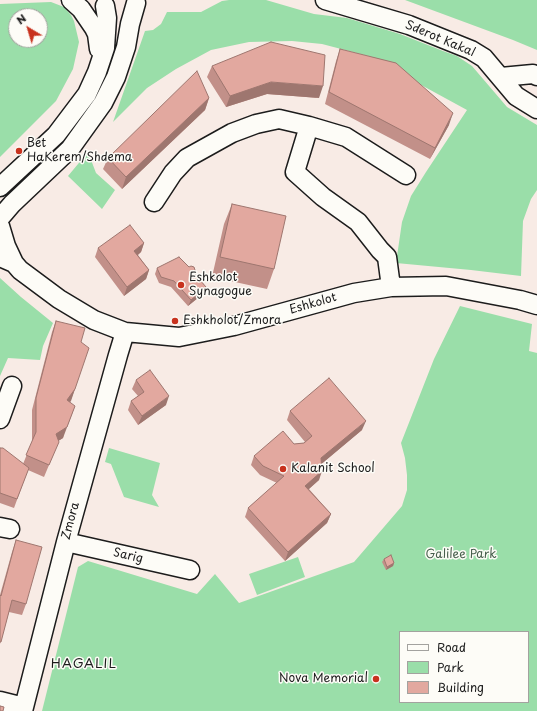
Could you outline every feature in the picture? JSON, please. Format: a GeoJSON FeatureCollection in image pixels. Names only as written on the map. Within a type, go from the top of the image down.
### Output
{"type":"FeatureCollection","features":[{"type":"Feature","properties":{"kind":"street"},"geometry":{"type":"LineString","coordinates":[[70,0],[81,9],[97,34],[99,48],[97,72]]}},
{"type":"Feature","properties":{"kind":"street","name":"Sderot Kakal"},"geometry":{"type":"LineString","coordinates":[[325,0],[409,25],[471,50],[484,58],[516,96],[537,109]]}},
{"type":"Feature","properties":{"kind":"street"},"geometry":{"type":"LineString","coordinates":[[101,3],[119,9],[129,7],[138,2]]}},
{"type":"Feature","properties":{"kind":"street"},"geometry":{"type":"LineString","coordinates":[[0,218],[12,204],[70,149],[102,103],[116,77],[126,47],[130,24],[138,2]]}},
{"type":"Feature","properties":{"kind":"street"},"geometry":{"type":"LineString","coordinates":[[0,187],[56,135],[86,94],[97,72],[106,48],[107,18],[101,3]]}},
{"type":"Feature","properties":{"kind":"street"},"geometry":{"type":"LineString","coordinates":[[501,77],[533,74],[537,76]]}},
{"type":"Feature","properties":{"kind":"street"},"geometry":{"type":"LineString","coordinates":[[154,202],[173,174],[187,158],[232,133],[256,124],[279,120],[309,126],[346,137],[406,175]]}},
{"type":"Feature","properties":{"kind":"street"},"geometry":{"type":"LineString","coordinates":[[309,126],[295,172],[323,197],[358,222],[387,257],[391,287]]}},
{"type":"Feature","properties":{"kind":"street","name":"Eshkolot"},"geometry":{"type":"LineString","coordinates":[[0,218],[0,226],[6,246],[7,260],[59,299],[94,320],[125,332],[179,337],[234,326],[354,293],[391,287],[446,286],[520,300],[537,305]]}},
{"type":"Feature","properties":{"kind":"street","name":"Zmora"},"geometry":{"type":"LineString","coordinates":[[23,709],[66,542],[125,332]]}},
{"type":"Feature","properties":{"kind":"street"},"geometry":{"type":"LineString","coordinates":[[0,419],[12,386]]}},
{"type":"Feature","properties":{"kind":"street","name":"Sarig"},"geometry":{"type":"LineString","coordinates":[[66,542],[190,570]]}},
{"type":"Feature","properties":{"kind":"street"},"geometry":{"type":"LineString","coordinates":[[0,701],[23,709]]}},
{"type":"Feature","properties":{"kind":"green space"},"geometry":{"type":"Polygon","coordinates":[[[266,0],[314,14],[347,18],[400,34],[457,56],[472,66],[507,107],[537,125],[537,190],[531,199],[523,221],[521,276],[396,263],[402,222],[411,196],[467,110],[368,56],[322,44],[292,41],[249,42],[211,50],[176,69],[147,88],[113,122],[145,31],[153,30],[161,24],[167,12],[201,12],[222,1],[266,0]]]}},
{"type":"Feature","properties":{"kind":"green space"},"geometry":{"type":"Polygon","coordinates":[[[405,0],[537,0],[537,50],[513,40],[405,0]]]}},
{"type":"Feature","properties":{"kind":"green space"},"geometry":{"type":"Polygon","coordinates":[[[51,2],[64,7],[74,21],[79,42],[73,69],[56,101],[0,157],[0,4],[51,2]]]}},
{"type":"Feature","properties":{"kind":"green space"},"geometry":{"type":"Polygon","coordinates":[[[88,152],[96,173],[115,190],[102,209],[68,176],[88,152]]]}},
{"type":"Feature","properties":{"kind":"green space"},"geometry":{"type":"Polygon","coordinates":[[[0,278],[53,323],[43,346],[40,360],[8,358],[0,376],[0,278]]]}},
{"type":"Feature","properties":{"kind":"green space","name":"Galilee Park"},"geometry":{"type":"Polygon","coordinates":[[[460,306],[532,324],[529,351],[537,353],[537,711],[42,711],[78,567],[88,561],[197,594],[215,574],[239,603],[354,562],[402,506],[407,490],[407,475],[401,443],[434,359],[460,306]]]}},
{"type":"Feature","properties":{"kind":"green space"},"geometry":{"type":"Polygon","coordinates":[[[109,448],[160,463],[152,495],[159,507],[124,497],[111,464],[105,462],[109,448]]]}},
{"type":"Feature","properties":{"kind":"green space"},"geometry":{"type":"Polygon","coordinates":[[[298,557],[305,577],[257,595],[249,574],[298,557]]]}},
{"type":"Feature","properties":{"kind":"building"},"geometry":{"type":"Polygon","coordinates":[[[271,42],[325,55],[323,86],[271,82],[230,96],[212,66],[271,42]]]}},
{"type":"Feature","properties":{"kind":"building"},"geometry":{"type":"Polygon","coordinates":[[[340,49],[396,63],[453,113],[435,148],[329,92],[340,49]]]}},
{"type":"Feature","properties":{"kind":"building"},"geometry":{"type":"Polygon","coordinates":[[[197,71],[209,98],[126,177],[108,158],[197,71]]]}},
{"type":"Feature","properties":{"kind":"building"},"geometry":{"type":"Polygon","coordinates":[[[232,204],[286,216],[274,269],[220,257],[232,204]]]}},
{"type":"Feature","properties":{"kind":"building"},"geometry":{"type":"Polygon","coordinates":[[[130,225],[144,243],[134,251],[149,270],[127,287],[98,248],[130,225]]]}},
{"type":"Feature","properties":{"kind":"building","name":"Eshkolot Synagogue"},"geometry":{"type":"Polygon","coordinates":[[[179,257],[189,267],[194,267],[194,273],[206,287],[191,300],[174,281],[161,277],[157,268],[179,257]]]}},
{"type":"Feature","properties":{"kind":"building"},"geometry":{"type":"Polygon","coordinates":[[[56,321],[85,328],[81,342],[89,348],[75,389],[67,400],[75,406],[67,427],[56,434],[59,442],[49,465],[26,455],[36,432],[36,398],[56,321]]]}},
{"type":"Feature","properties":{"kind":"building"},"geometry":{"type":"Polygon","coordinates":[[[150,370],[169,396],[142,416],[131,401],[144,392],[136,380],[150,370]]]}},
{"type":"Feature","properties":{"kind":"building"},"geometry":{"type":"Polygon","coordinates":[[[329,378],[366,421],[321,458],[322,471],[305,486],[331,514],[288,552],[248,508],[284,476],[263,466],[254,456],[283,431],[294,444],[304,443],[312,436],[290,411],[329,378]]]}},
{"type":"Feature","properties":{"kind":"building"},"geometry":{"type":"Polygon","coordinates":[[[0,448],[3,448],[29,468],[17,499],[0,493],[0,448]]]}},
{"type":"Feature","properties":{"kind":"building"},"geometry":{"type":"Polygon","coordinates":[[[16,540],[42,547],[26,604],[12,600],[0,642],[0,595],[1,596],[16,540]]]}},
{"type":"Feature","properties":{"kind":"building"},"geometry":{"type":"Polygon","coordinates":[[[391,555],[394,563],[387,567],[384,559],[391,555]]]}},
{"type":"Feature","properties":{"kind":"building"},"geometry":{"type":"Polygon","coordinates":[[[0,706],[4,707],[3,711],[0,711],[0,706]]]}},
{"type":"Feature","properties":{"kind":"place","name":"Bet HaKerem/Shdema"},"geometry":{"type":"Point","coordinates":[19,151]}},
{"type":"Feature","properties":{"kind":"place","name":"Eshkolot Synagogue"},"geometry":{"type":"Point","coordinates":[181,285]}},
{"type":"Feature","properties":{"kind":"place","name":"Eshkholot/Zmora"},"geometry":{"type":"Point","coordinates":[175,321]}},
{"type":"Feature","properties":{"kind":"place","name":"Kalanit School"},"geometry":{"type":"Point","coordinates":[283,469]}},
{"type":"Feature","properties":{"kind":"place","name":"Nova Memorial"},"geometry":{"type":"Point","coordinates":[376,679]}},
{"type":"Feature","properties":{"kind":"district","name":"HAGALIL"},"geometry":{"type":"Point","coordinates":[84,664]}}]}
